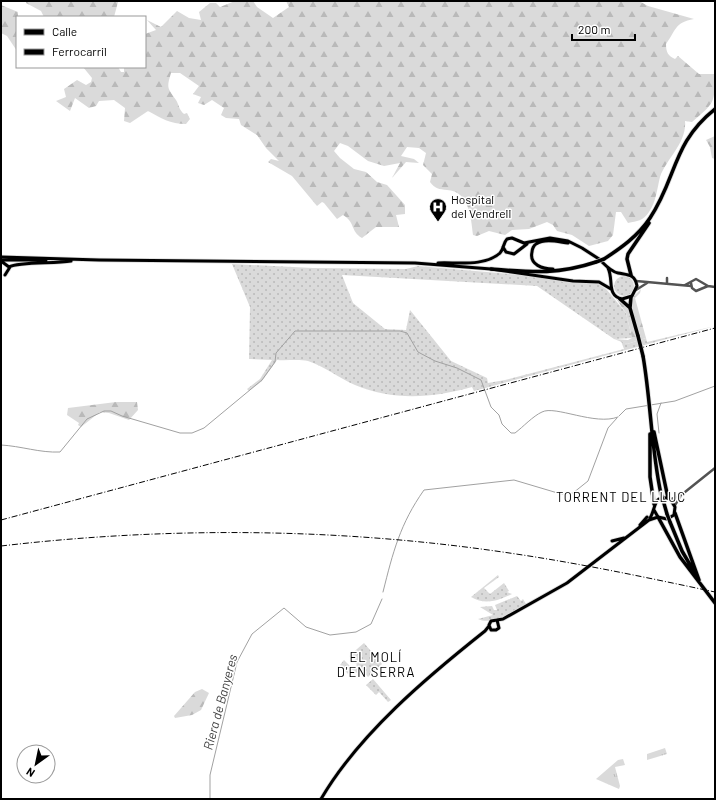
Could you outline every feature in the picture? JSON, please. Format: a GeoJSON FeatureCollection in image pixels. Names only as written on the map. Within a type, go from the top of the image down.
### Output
{"type":"FeatureCollection","features":[{"type":"Feature","properties":{"kind":"highway"},"geometry":{"type":"LineString","coordinates":[[631,275],[627,259],[628,254],[652,217],[686,140],[701,121],[715,109]]}},
{"type":"Feature","properties":{"kind":"highway"},"geometry":{"type":"LineString","coordinates":[[490,269],[546,273],[569,270],[603,260],[622,247],[637,234],[650,218],[661,198]]}},
{"type":"Feature","properties":{"kind":"highway"},"geometry":{"type":"LineString","coordinates":[[631,297],[630,308],[643,356],[649,398],[649,456],[654,504]]}},
{"type":"Feature","properties":{"kind":"highway"},"geometry":{"type":"LineString","coordinates":[[620,299],[630,308]]}},
{"type":"Feature","properties":{"kind":"highway"},"geometry":{"type":"LineString","coordinates":[[650,417],[653,454],[661,494],[667,514],[682,551],[700,583]]}},
{"type":"Feature","properties":{"kind":"highway"},"geometry":{"type":"LineString","coordinates":[[650,417],[670,499]]}},
{"type":"Feature","properties":{"kind":"highway"},"geometry":{"type":"LineString","coordinates":[[675,513],[700,583]]}},
{"type":"Feature","properties":{"kind":"highway"},"geometry":{"type":"LineString","coordinates":[[658,517],[680,557],[715,603]]}},
{"type":"Feature","properties":{"kind":"main road"},"geometry":{"type":"LineString","coordinates":[[576,245],[558,240],[539,241],[525,245],[520,248],[517,253],[511,255],[506,252],[504,247],[505,241],[510,238],[515,238],[519,242],[524,243],[550,238],[568,241],[576,245],[597,261]]}},
{"type":"Feature","properties":{"kind":"main road"},"geometry":{"type":"LineString","coordinates":[[569,270],[540,267],[533,262],[531,255],[532,249],[536,244],[547,241],[570,243]]}},
{"type":"Feature","properties":{"kind":"main road"},"geometry":{"type":"LineString","coordinates":[[519,242],[520,248]]}},
{"type":"Feature","properties":{"kind":"main road"},"geometry":{"type":"LineString","coordinates":[[432,264],[476,261],[496,255],[504,247]]}},
{"type":"Feature","properties":{"kind":"main road"},"geometry":{"type":"LineString","coordinates":[[1,259],[35,258],[78,260],[432,264],[490,269],[569,280],[599,282],[611,289],[620,299],[631,297],[636,290],[636,281],[631,275],[620,273],[608,268]]}},
{"type":"Feature","properties":{"kind":"main road"},"geometry":{"type":"LineString","coordinates":[[9,260],[35,258]]}},
{"type":"Feature","properties":{"kind":"main road"},"geometry":{"type":"LineString","coordinates":[[1,259],[71,261]]}},
{"type":"Feature","properties":{"kind":"main road"},"geometry":{"type":"LineString","coordinates":[[1,259],[9,266],[78,260]]}},
{"type":"Feature","properties":{"kind":"main road"},"geometry":{"type":"LineString","coordinates":[[9,260],[9,266]]}},
{"type":"Feature","properties":{"kind":"main road"},"geometry":{"type":"LineString","coordinates":[[603,260],[608,268],[612,280],[611,289]]}},
{"type":"Feature","properties":{"kind":"main road"},"geometry":{"type":"LineString","coordinates":[[612,280],[620,273]]}},
{"type":"Feature","properties":{"kind":"main road"},"geometry":{"type":"LineString","coordinates":[[648,519],[658,517],[669,518],[675,513],[675,505],[670,499],[662,498],[654,504],[654,510],[658,517]]}},
{"type":"Feature","properties":{"kind":"main road"},"geometry":{"type":"LineString","coordinates":[[321,799],[347,761],[408,695],[445,663],[486,632],[490,628],[492,621],[503,619],[567,583],[632,534],[648,519],[654,510]]}},
{"type":"Feature","properties":{"kind":"main road"},"geometry":{"type":"LineString","coordinates":[[612,541],[632,534]]}},
{"type":"Feature","properties":{"kind":"main road"},"geometry":{"type":"LineString","coordinates":[[490,628],[496,630],[503,619]]}},
{"type":"Feature","properties":{"kind":"main road"},"geometry":{"type":"LineString","coordinates":[[497,620],[499,626]]}},
{"type":"Feature","properties":{"kind":"street"},"geometry":{"type":"LineString","coordinates":[[667,278],[667,283]]}},
{"type":"Feature","properties":{"kind":"street"},"geometry":{"type":"LineString","coordinates":[[691,285],[696,279],[708,286]]}},
{"type":"Feature","properties":{"kind":"street"},"geometry":{"type":"LineString","coordinates":[[636,281],[691,285]]}},
{"type":"Feature","properties":{"kind":"street"},"geometry":{"type":"LineString","coordinates":[[636,290],[648,282]]}},
{"type":"Feature","properties":{"kind":"street"},"geometry":{"type":"LineString","coordinates":[[702,282],[702,288]]}},
{"type":"Feature","properties":{"kind":"street"},"geometry":{"type":"LineString","coordinates":[[691,285],[696,291],[708,286],[715,286]]}},
{"type":"Feature","properties":{"kind":"street"},"geometry":{"type":"LineString","coordinates":[[670,499],[680,496],[715,468]]}},
{"type":"Feature","properties":{"kind":"street"},"geometry":{"type":"LineString","coordinates":[[675,505],[680,496]]}},
{"type":"Feature","properties":{"kind":"green space"},"geometry":{"type":"Polygon","coordinates":[[[26,1],[118,1],[114,16],[44,16],[41,11],[26,3],[26,1]]]}},
{"type":"Feature","properties":{"kind":"green space"},"geometry":{"type":"Polygon","coordinates":[[[235,1],[253,1],[257,7],[273,18],[289,7],[286,1],[639,1],[648,6],[694,19],[683,22],[677,27],[666,44],[666,49],[671,57],[675,59],[678,56],[699,74],[715,74],[714,97],[705,111],[692,122],[685,121],[685,129],[680,144],[663,170],[653,204],[647,215],[640,220],[628,223],[621,212],[616,212],[613,235],[608,241],[589,246],[572,235],[557,231],[553,225],[547,222],[529,229],[512,230],[505,235],[489,231],[477,236],[473,235],[468,206],[460,195],[454,191],[437,188],[430,182],[432,174],[423,165],[426,153],[419,148],[407,147],[401,156],[414,159],[419,163],[406,162],[392,178],[400,163],[384,166],[368,161],[348,146],[340,143],[334,151],[340,158],[354,169],[366,172],[377,182],[387,185],[405,205],[405,214],[396,215],[399,227],[376,227],[362,238],[356,233],[352,224],[347,218],[343,215],[337,219],[322,202],[317,206],[292,176],[268,162],[271,159],[279,161],[266,148],[257,135],[241,125],[239,119],[226,118],[221,115],[224,108],[212,100],[204,105],[198,103],[201,97],[193,94],[199,86],[180,73],[171,73],[168,85],[181,111],[184,114],[187,113],[190,119],[186,124],[170,122],[148,111],[130,123],[124,121],[125,108],[114,100],[99,101],[96,106],[89,108],[75,98],[70,111],[56,101],[66,97],[64,89],[77,80],[86,85],[91,82],[92,78],[84,68],[119,68],[121,72],[124,72],[124,68],[146,68],[146,34],[156,30],[147,20],[161,27],[177,11],[189,18],[201,20],[199,12],[210,3],[216,3],[220,7],[235,1]]]}},
{"type":"Feature","properties":{"kind":"green space"},"geometry":{"type":"Polygon","coordinates":[[[1,5],[18,12],[18,16],[16,16],[16,50],[7,36],[1,33],[1,5]]]}},
{"type":"Feature","properties":{"kind":"green space"},"geometry":{"type":"Polygon","coordinates":[[[715,136],[715,159],[712,158],[710,147],[706,140],[715,136]]]}},
{"type":"Feature","properties":{"kind":"green space"},"geometry":{"type":"Polygon","coordinates":[[[232,264],[313,268],[406,269],[418,266],[532,276],[567,282],[597,283],[607,290],[626,313],[632,338],[614,339],[537,286],[342,275],[353,303],[385,329],[406,330],[410,310],[451,361],[487,378],[488,383],[505,380],[624,349],[621,341],[627,344],[646,338],[647,342],[715,326],[474,391],[472,387],[443,394],[398,396],[384,394],[355,385],[308,361],[277,360],[262,381],[249,391],[247,389],[260,379],[272,360],[249,359],[250,307],[232,264]]]}},
{"type":"Feature","properties":{"kind":"green space"},"geometry":{"type":"Polygon","coordinates":[[[624,276],[631,279],[634,286],[631,293],[624,296],[617,293],[614,286],[617,279],[624,276]]]}},
{"type":"Feature","properties":{"kind":"green space"},"geometry":{"type":"Polygon","coordinates":[[[641,289],[640,293],[635,298],[646,338],[627,344],[614,339],[628,340],[632,338],[626,313],[616,299],[628,302],[641,289]]]}},
{"type":"Feature","properties":{"kind":"green space"},"geometry":{"type":"Polygon","coordinates":[[[116,402],[137,402],[138,410],[129,420],[109,413],[100,412],[81,427],[78,425],[79,423],[67,415],[68,408],[116,402]]]}},
{"type":"Feature","properties":{"kind":"green space"},"geometry":{"type":"Polygon","coordinates":[[[498,575],[499,577],[484,588],[490,594],[504,583],[509,591],[507,592],[512,594],[501,599],[491,601],[481,601],[471,597],[498,575]]]}},
{"type":"Feature","properties":{"kind":"green space"},"geometry":{"type":"Polygon","coordinates":[[[517,596],[521,601],[523,599],[526,604],[503,617],[490,621],[478,619],[493,615],[480,607],[492,606],[494,610],[497,610],[495,605],[517,596]]]}},
{"type":"Feature","properties":{"kind":"green space"},"geometry":{"type":"Polygon","coordinates":[[[364,643],[382,664],[368,677],[361,669],[356,673],[352,670],[348,674],[340,665],[344,660],[353,669],[357,665],[349,656],[364,643]]]}},
{"type":"Feature","properties":{"kind":"green space"},"geometry":{"type":"Polygon","coordinates":[[[373,679],[391,700],[388,702],[379,692],[376,695],[366,685],[373,679]]]}},
{"type":"Feature","properties":{"kind":"green space"},"geometry":{"type":"Polygon","coordinates":[[[202,689],[209,693],[201,710],[192,715],[175,718],[174,716],[195,692],[202,689]]]}},
{"type":"Feature","properties":{"kind":"green space"},"geometry":{"type":"Polygon","coordinates":[[[665,748],[667,754],[647,760],[647,754],[665,748]]]}},
{"type":"Feature","properties":{"kind":"green space"},"geometry":{"type":"Polygon","coordinates":[[[623,759],[625,765],[615,767],[620,786],[619,789],[596,779],[618,760],[623,759]]]}},
{"type":"Feature","properties":{"kind":"waterway"},"geometry":{"type":"LineString","coordinates":[[1,445],[60,452],[87,419],[104,411],[111,411],[122,416],[180,433],[192,433],[204,428],[262,380],[275,362],[276,353],[295,331],[400,331],[407,333],[418,352],[435,361],[457,368],[481,380],[491,407],[499,415],[502,424],[511,433],[515,433],[542,412],[548,411],[556,411],[598,419],[618,417]]}},
{"type":"Feature","properties":{"kind":"waterway","name":"Riera de Banyeres"},"geometry":{"type":"LineString","coordinates":[[619,416],[626,409],[675,401],[715,386]]}},
{"type":"Feature","properties":{"kind":"waterway"},"geometry":{"type":"LineString","coordinates":[[659,433],[657,414],[661,403]]}},
{"type":"Feature","properties":{"kind":"waterway","name":"Riera de Banyeres"},"geometry":{"type":"LineString","coordinates":[[383,592],[398,539],[409,515],[424,490],[514,480],[561,494],[573,493],[588,481],[608,428],[617,418]]}},
{"type":"Feature","properties":{"kind":"waterway","name":"Riera de Banyeres"},"geometry":{"type":"LineString","coordinates":[[210,799],[210,775],[237,662],[252,634],[284,608],[306,627],[330,635],[356,632],[371,624],[382,599]]}},
{"type":"Feature","properties":{"kind":"railway"},"geometry":{"type":"LineString","coordinates":[[1,520],[715,328]]}},
{"type":"Feature","properties":{"kind":"railway"},"geometry":{"type":"LineString","coordinates":[[1,546],[130,535],[194,533],[259,533],[388,539],[452,545],[541,558],[641,576],[715,592]]}},
{"type":"Feature","properties":{"kind":"place","name":"Hospital del Vendrell"},"geometry":{"type":"Point","coordinates":[438,222]}},
{"type":"Feature","properties":{"kind":"district","name":"TORRENT DEL LLUC"},"geometry":{"type":"Point","coordinates":[621,497]}},
{"type":"Feature","properties":{"kind":"district","name":"EL MOLÍ D'EN SERRA"},"geometry":{"type":"Point","coordinates":[376,664]}}]}
